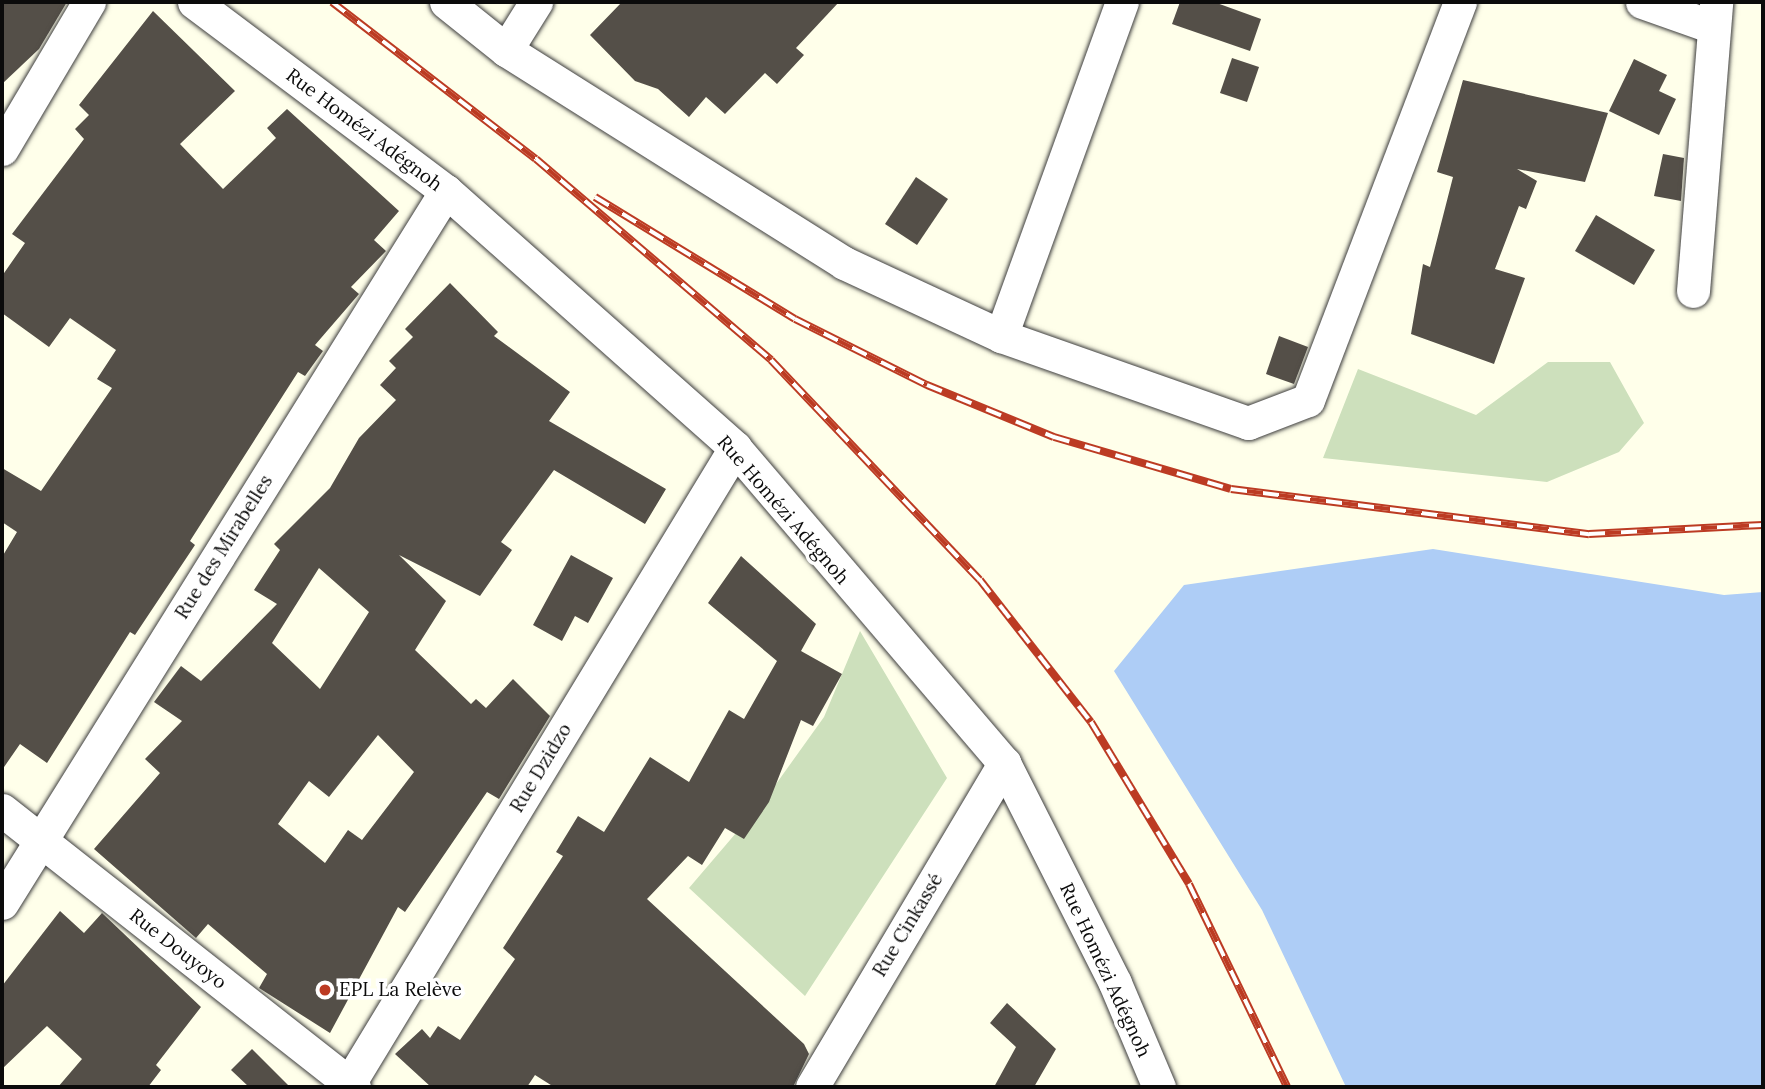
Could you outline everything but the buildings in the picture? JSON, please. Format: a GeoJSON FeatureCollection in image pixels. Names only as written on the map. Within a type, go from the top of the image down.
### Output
{"type":"FeatureCollection","features":[{"type":"Feature","properties":{"kind":"street"},"geometry":{"type":"LineString","coordinates":[[2,149],[89,2]]}},
{"type":"Feature","properties":{"kind":"street","name":"Rue Homézi Adégnoh"},"geometry":{"type":"LineString","coordinates":[[194,2],[446,191],[735,448],[1004,763],[1115,983],[1159,1087]]}},
{"type":"Feature","properties":{"kind":"street"},"geometry":{"type":"LineString","coordinates":[[446,2],[506,50],[844,263],[1001,336],[1248,423],[1308,400],[1460,2]]}},
{"type":"Feature","properties":{"kind":"street"},"geometry":{"type":"LineString","coordinates":[[506,50],[536,2]]}},
{"type":"Feature","properties":{"kind":"street"},"geometry":{"type":"LineString","coordinates":[[1001,336],[1122,2]]}},
{"type":"Feature","properties":{"kind":"street"},"geometry":{"type":"LineString","coordinates":[[1642,2],[1714,14],[1693,291]]}},
{"type":"Feature","properties":{"kind":"street","name":"Rue des Mirabelles"},"geometry":{"type":"LineString","coordinates":[[2,903],[446,191]]}},
{"type":"Feature","properties":{"kind":"street","name":"Rue Dzidzo"},"geometry":{"type":"LineString","coordinates":[[350,1086],[735,448]]}},
{"type":"Feature","properties":{"kind":"street","name":"Rue Cinkassé"},"geometry":{"type":"LineString","coordinates":[[812,1087],[1004,763]]}},
{"type":"Feature","properties":{"kind":"street","name":"Rue Douyoyo"},"geometry":{"type":"LineString","coordinates":[[2,810],[350,1086]]}},
{"type":"Feature","properties":{"kind":"green space"},"geometry":{"type":"Polygon","coordinates":[[[1548,362],[1610,362],[1644,423],[1619,452],[1547,482],[1323,458],[1358,369],[1476,415],[1548,362]]]}},
{"type":"Feature","properties":{"kind":"green space"},"geometry":{"type":"Polygon","coordinates":[[[860,631],[947,778],[805,996],[689,888],[766,798],[824,717],[860,631]]]}},
{"type":"Feature","properties":{"kind":"water"},"geometry":{"type":"Polygon","coordinates":[[[1433,549],[1724,595],[1763,592],[1763,1087],[1346,1087],[1262,910],[1114,671],[1184,585],[1433,549]]]}},
{"type":"Feature","properties":{"kind":"railway"},"geometry":{"type":"LineString","coordinates":[[332,2],[536,159],[771,360],[980,580],[1091,722],[1189,884],[1287,1087]]}},
{"type":"Feature","properties":{"kind":"railway"},"geometry":{"type":"LineString","coordinates":[[595,197],[795,319],[927,385],[1054,437],[1231,489],[1589,534],[1763,525]]}},
{"type":"Feature","properties":{"kind":"place","name":"EPL La Relève"},"geometry":{"type":"Point","coordinates":[325,990]}}]}
